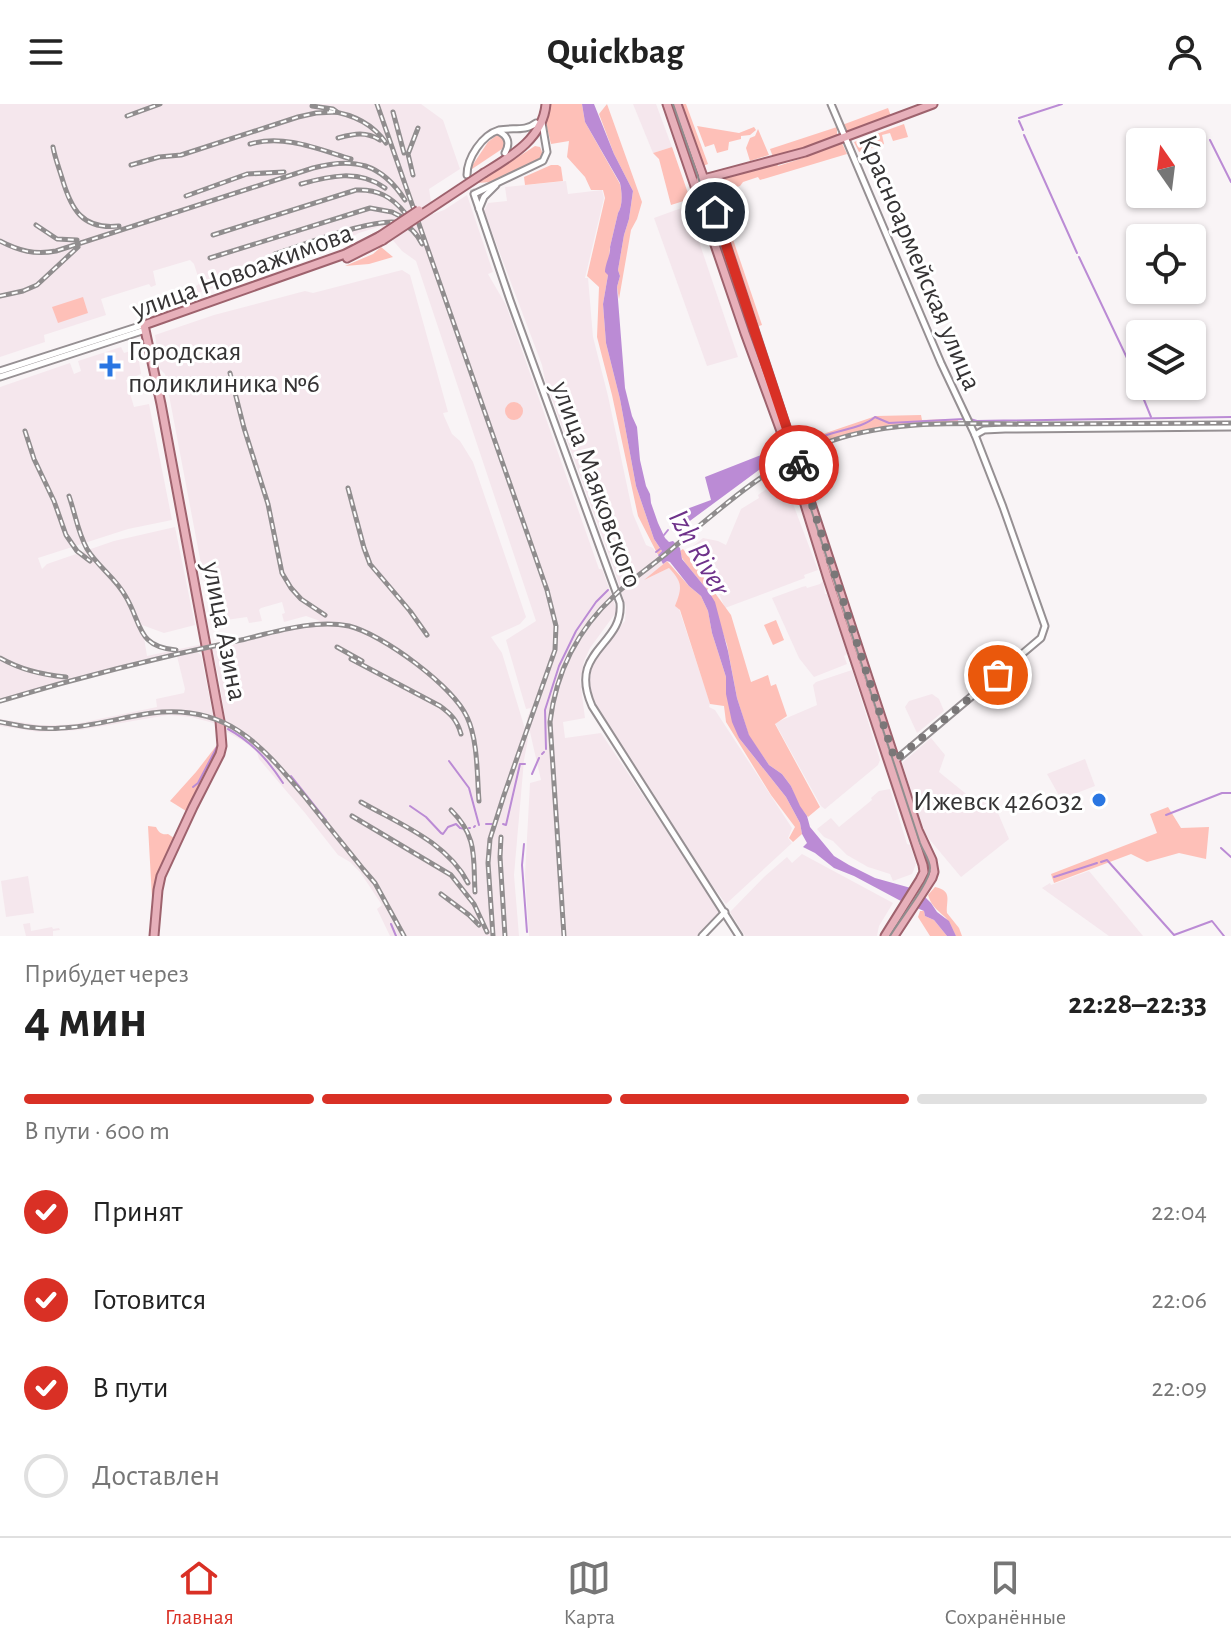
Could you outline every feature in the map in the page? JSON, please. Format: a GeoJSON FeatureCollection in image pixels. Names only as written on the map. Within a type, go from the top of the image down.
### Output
{"type":"FeatureCollection","features":[{"type":"Feature","properties":{"kind":"main road","name":"улица Новоажимова"},"geometry":{"type":"LineString","coordinates":[[0,374],[347,259],[523,146],[532,137],[544,104]]}},
{"type":"Feature","properties":{"kind":"main road"},"geometry":{"type":"LineString","coordinates":[[667,104],[750,347],[797,468],[892,762],[934,865],[934,872],[885,936]]}},
{"type":"Feature","properties":{"kind":"main road"},"geometry":{"type":"LineString","coordinates":[[677,104],[791,452]]}},
{"type":"Feature","properties":{"kind":"main road","name":"Красноармейская улица"},"geometry":{"type":"LineString","coordinates":[[831,104],[941,363],[975,435],[1045,626],[1041,638],[892,762]]}},
{"type":"Feature","properties":{"kind":"main road"},"geometry":{"type":"LineString","coordinates":[[694,182],[805,152],[933,104]]}},
{"type":"Feature","properties":{"kind":"main road","name":"улица Новоажимова"},"geometry":{"type":"LineString","coordinates":[[482,171],[525,139],[539,122]]}},
{"type":"Feature","properties":{"kind":"main road"},"geometry":{"type":"LineString","coordinates":[[539,122],[547,152],[543,161],[489,187],[479,187],[468,178],[468,163],[489,135],[497,131],[528,129],[539,122]]}},
{"type":"Feature","properties":{"kind":"main road"},"geometry":{"type":"LineString","coordinates":[[497,131],[504,133],[508,141],[505,153]]}},
{"type":"Feature","properties":{"kind":"main road"},"geometry":{"type":"LineString","coordinates":[[523,146],[538,142],[546,146]]}},
{"type":"Feature","properties":{"kind":"main road"},"geometry":{"type":"LineString","coordinates":[[479,210],[484,197],[499,182]]}},
{"type":"Feature","properties":{"kind":"main road","name":"улица Маяковского"},"geometry":{"type":"LineString","coordinates":[[489,187],[474,194],[479,210],[620,603],[621,614],[616,627],[588,666],[586,682],[589,699],[739,936]]}},
{"type":"Feature","properties":{"kind":"main road","name":"улица Азина"},"geometry":{"type":"LineString","coordinates":[[145,327],[218,708],[222,746],[161,876],[154,936]]}},
{"type":"Feature","properties":{"kind":"main road"},"geometry":{"type":"LineString","coordinates":[[975,435],[984,430],[1005,429],[1231,427]]}},
{"type":"Feature","properties":{"kind":"main road"},"geometry":{"type":"LineString","coordinates":[[702,936],[725,912]]}},
{"type":"Feature","properties":{"kind":"main road"},"geometry":{"type":"LineString","coordinates":[[894,936],[902,916]]}},
{"type":"Feature","properties":{"kind":"shaded area"},"geometry":{"type":"Polygon","coordinates":[[[0,104],[421,104],[443,120],[460,169],[429,189],[433,214],[467,195],[493,272],[488,274],[506,305],[599,569],[602,569],[617,611],[584,661],[580,680],[585,718],[563,722],[565,738],[601,733],[721,912],[698,936],[529,936],[525,875],[530,783],[541,780],[527,719],[531,708],[526,709],[506,640],[536,621],[416,261],[402,251],[381,226],[359,233],[332,248],[255,274],[245,265],[218,275],[216,287],[197,293],[195,287],[200,283],[190,260],[153,271],[156,285],[151,287],[149,284],[101,299],[106,315],[44,335],[45,342],[0,357],[0,104]]]}},
{"type":"Feature","properties":{"kind":"shaded area"},"geometry":{"type":"Polygon","coordinates":[[[551,104],[582,104],[585,122],[620,184],[621,203],[610,247],[603,304],[606,343],[636,486],[654,539],[662,551],[658,555],[638,516],[597,337],[599,287],[587,276],[605,198],[603,190],[591,190],[585,177],[567,157],[569,141],[551,144],[546,123],[551,104]]]}},
{"type":"Feature","properties":{"kind":"shaded area"},"geometry":{"type":"Polygon","coordinates":[[[582,104],[594,104],[633,191],[617,287],[625,388],[637,427],[646,486],[665,538],[680,548],[682,559],[715,602],[737,698],[749,735],[769,765],[782,774],[791,786],[810,827],[834,856],[875,878],[918,890],[949,921],[956,936],[947,936],[934,920],[925,916],[924,911],[834,868],[803,847],[807,843],[786,797],[739,738],[732,722],[726,677],[708,611],[701,596],[670,562],[663,564],[658,555],[662,551],[654,539],[636,486],[606,343],[603,304],[608,275],[605,269],[620,210],[621,187],[585,122],[582,104]]]}},
{"type":"Feature","properties":{"kind":"shaded area"},"geometry":{"type":"Polygon","coordinates":[[[607,104],[642,202],[631,230],[619,299],[618,270],[633,191],[614,154],[599,114],[607,104]]]}},
{"type":"Feature","properties":{"kind":"shaded area"},"geometry":{"type":"Polygon","coordinates":[[[633,104],[656,104],[672,147],[653,153],[633,104]]]}},
{"type":"Feature","properties":{"kind":"shaded area"},"geometry":{"type":"Polygon","coordinates":[[[681,104],[686,104],[708,164],[703,166],[681,104]]]}},
{"type":"Feature","properties":{"kind":"shaded area"},"geometry":{"type":"Polygon","coordinates":[[[888,108],[891,116],[851,132],[846,132],[842,125],[888,108]]]}},
{"type":"Feature","properties":{"kind":"shaded area"},"geometry":{"type":"Polygon","coordinates":[[[904,124],[908,137],[893,141],[890,133],[882,135],[884,144],[859,152],[854,142],[904,124]]]}},
{"type":"Feature","properties":{"kind":"shaded area"},"geometry":{"type":"Polygon","coordinates":[[[697,126],[739,133],[754,127],[756,130],[729,142],[728,150],[717,153],[714,144],[705,147],[697,126]]]}},
{"type":"Feature","properties":{"kind":"shaded area"},"geometry":{"type":"Polygon","coordinates":[[[837,127],[837,136],[773,157],[770,149],[837,127]]]}},
{"type":"Feature","properties":{"kind":"shaded area"},"geometry":{"type":"Polygon","coordinates":[[[758,129],[769,155],[750,161],[746,148],[758,129]]]}},
{"type":"Feature","properties":{"kind":"shaded area"},"geometry":{"type":"Polygon","coordinates":[[[497,135],[503,136],[505,147],[472,169],[488,142],[497,135]]]}},
{"type":"Feature","properties":{"kind":"shaded area"},"geometry":{"type":"Polygon","coordinates":[[[842,143],[847,154],[760,180],[758,177],[734,188],[732,184],[719,189],[716,179],[777,163],[778,166],[842,143]]]}},
{"type":"Feature","properties":{"kind":"shaded area"},"geometry":{"type":"Polygon","coordinates":[[[535,146],[540,147],[543,154],[540,159],[490,182],[478,183],[535,146]]]}},
{"type":"Feature","properties":{"kind":"shaded area"},"geometry":{"type":"Polygon","coordinates":[[[672,147],[690,199],[671,205],[659,159],[653,153],[672,147]]]}},
{"type":"Feature","properties":{"kind":"shaded area"},"geometry":{"type":"Polygon","coordinates":[[[551,165],[561,167],[563,181],[525,185],[524,177],[551,165]]]}},
{"type":"Feature","properties":{"kind":"shaded area"},"geometry":{"type":"Polygon","coordinates":[[[566,181],[568,194],[602,190],[604,198],[585,278],[588,278],[593,337],[633,514],[646,545],[653,548],[663,564],[648,578],[669,568],[678,578],[681,590],[679,609],[709,707],[715,710],[792,828],[788,838],[792,843],[726,904],[676,832],[589,690],[593,662],[625,621],[626,607],[542,365],[484,211],[488,203],[507,201],[505,187],[566,181]]]}},
{"type":"Feature","properties":{"kind":"shaded area"},"geometry":{"type":"Polygon","coordinates":[[[718,195],[762,325],[756,327],[712,197],[718,195]]]}},
{"type":"Feature","properties":{"kind":"shaded area"},"geometry":{"type":"Polygon","coordinates":[[[687,206],[738,357],[707,366],[654,218],[687,206]]]}},
{"type":"Feature","properties":{"kind":"shaded area"},"geometry":{"type":"Polygon","coordinates":[[[381,247],[393,257],[369,264],[345,266],[373,254],[381,247]]]}},
{"type":"Feature","properties":{"kind":"shaded area"},"geometry":{"type":"Polygon","coordinates":[[[402,270],[410,275],[448,412],[443,413],[444,416],[452,434],[473,462],[526,617],[520,624],[491,637],[502,653],[528,739],[514,875],[519,936],[390,936],[377,909],[382,905],[360,872],[338,855],[259,759],[257,752],[227,732],[210,644],[320,621],[306,616],[284,622],[282,602],[261,608],[262,621],[249,623],[247,617],[212,622],[165,374],[160,369],[155,335],[214,315],[305,291],[313,293],[402,270]]]}},
{"type":"Feature","properties":{"kind":"shaded area"},"geometry":{"type":"Polygon","coordinates":[[[83,297],[88,313],[58,323],[52,307],[83,297]]]}},
{"type":"Feature","properties":{"kind":"shaded area"},"geometry":{"type":"Polygon","coordinates":[[[121,347],[124,353],[137,349],[141,374],[126,380],[134,407],[149,404],[172,520],[128,529],[38,558],[42,569],[47,564],[114,541],[175,527],[195,625],[164,633],[142,625],[147,656],[203,644],[203,649],[72,680],[0,702],[0,387],[70,363],[74,374],[81,371],[78,361],[121,347]]]}},
{"type":"Feature","properties":{"kind":"shaded area"},"geometry":{"type":"Polygon","coordinates":[[[514,402],[523,411],[514,420],[505,411],[514,402]]]}},
{"type":"Feature","properties":{"kind":"shaded area"},"geometry":{"type":"Polygon","coordinates":[[[921,415],[922,420],[958,419],[958,422],[892,425],[813,446],[811,438],[876,416],[921,415]]]}},
{"type":"Feature","properties":{"kind":"shaded area"},"geometry":{"type":"Polygon","coordinates":[[[761,455],[767,464],[683,526],[672,528],[683,521],[684,510],[711,500],[705,477],[761,455]]]}},
{"type":"Feature","properties":{"kind":"shaded area"},"geometry":{"type":"Polygon","coordinates":[[[784,480],[818,570],[804,575],[805,578],[725,608],[707,566],[693,546],[703,538],[726,545],[741,509],[775,483],[784,480]]]}},
{"type":"Feature","properties":{"kind":"shaded area"},"geometry":{"type":"Polygon","coordinates":[[[683,549],[731,615],[751,682],[768,675],[771,686],[776,684],[787,716],[775,724],[820,807],[808,817],[799,806],[791,786],[782,774],[769,765],[749,736],[737,698],[727,645],[709,592],[682,558],[680,551],[683,549]]]}},
{"type":"Feature","properties":{"kind":"shaded area"},"geometry":{"type":"Polygon","coordinates":[[[667,561],[701,596],[708,611],[739,738],[786,797],[800,823],[802,834],[793,842],[789,838],[795,827],[771,795],[726,722],[724,706],[710,704],[680,610],[675,606],[680,590],[677,578],[669,568],[644,580],[667,561]]]}},
{"type":"Feature","properties":{"kind":"shaded area"},"geometry":{"type":"Polygon","coordinates":[[[823,581],[848,653],[844,656],[847,664],[814,677],[799,658],[772,598],[823,581]]]}},
{"type":"Feature","properties":{"kind":"shaded area"},"geometry":{"type":"Polygon","coordinates":[[[776,620],[784,640],[773,645],[764,625],[776,620]]]}},
{"type":"Feature","properties":{"kind":"shaded area"},"geometry":{"type":"Polygon","coordinates":[[[197,652],[201,655],[217,724],[168,715],[80,730],[39,732],[0,726],[0,719],[39,725],[75,724],[157,707],[156,699],[184,693],[177,656],[197,652]]]}},
{"type":"Feature","properties":{"kind":"shaded area"},"geometry":{"type":"Polygon","coordinates":[[[852,670],[880,760],[878,765],[825,809],[775,723],[817,705],[813,685],[816,682],[852,670]]]}},
{"type":"Feature","properties":{"kind":"shaded area"},"geometry":{"type":"Polygon","coordinates":[[[932,694],[939,699],[944,711],[917,733],[905,707],[909,701],[932,694]]]}},
{"type":"Feature","properties":{"kind":"shaded area"},"geometry":{"type":"Polygon","coordinates":[[[931,738],[945,755],[939,772],[976,802],[981,796],[987,798],[995,806],[1009,839],[961,877],[925,834],[902,763],[931,738]]]}},
{"type":"Feature","properties":{"kind":"shaded area"},"geometry":{"type":"Polygon","coordinates":[[[220,741],[216,758],[186,811],[170,801],[196,772],[220,741]]]}},
{"type":"Feature","properties":{"kind":"shaded area"},"geometry":{"type":"Polygon","coordinates":[[[1085,759],[1095,786],[1061,799],[1047,774],[1085,759]]]}},
{"type":"Feature","properties":{"kind":"shaded area"},"geometry":{"type":"Polygon","coordinates":[[[890,789],[916,864],[912,874],[893,881],[890,874],[868,867],[847,855],[817,829],[831,818],[839,827],[879,791],[890,789]]]}},
{"type":"Feature","properties":{"kind":"shaded area"},"geometry":{"type":"Polygon","coordinates":[[[1168,807],[1181,828],[1209,827],[1206,859],[1179,853],[1147,862],[1131,854],[1054,883],[1051,874],[1157,833],[1150,814],[1168,807]]]}},
{"type":"Feature","properties":{"kind":"shaded area"},"geometry":{"type":"Polygon","coordinates":[[[148,826],[156,827],[161,833],[174,838],[152,898],[148,826]]]}},
{"type":"Feature","properties":{"kind":"shaded area"},"geometry":{"type":"Polygon","coordinates":[[[802,854],[893,903],[879,926],[877,936],[745,936],[730,912],[787,857],[792,863],[802,854]]]}},
{"type":"Feature","properties":{"kind":"shaded area"},"geometry":{"type":"Polygon","coordinates":[[[1089,871],[1143,936],[1109,936],[1042,888],[1089,871]]]}},
{"type":"Feature","properties":{"kind":"shaded area"},"geometry":{"type":"Polygon","coordinates":[[[28,876],[34,913],[6,917],[1,881],[28,876]]]}},
{"type":"Feature","properties":{"kind":"shaded area"},"geometry":{"type":"Polygon","coordinates":[[[935,887],[946,894],[947,913],[962,936],[956,936],[947,919],[931,902],[928,895],[935,887]]]}},
{"type":"Feature","properties":{"kind":"shaded area"},"geometry":{"type":"Polygon","coordinates":[[[920,911],[934,920],[947,936],[930,936],[918,917],[920,911]]]}},
{"type":"Feature","properties":{"kind":"shaded area"},"geometry":{"type":"Polygon","coordinates":[[[30,923],[31,931],[52,927],[60,930],[53,931],[53,936],[26,936],[23,924],[30,923]]]}},
{"type":"Feature","properties":{"kind":"waterway"},"geometry":{"type":"LineString","coordinates":[[1019,118],[1062,104]]}},
{"type":"Feature","properties":{"kind":"waterway"},"geometry":{"type":"LineString","coordinates":[[1019,121],[1023,130]]}},
{"type":"Feature","properties":{"kind":"waterway"},"geometry":{"type":"LineString","coordinates":[[1024,135],[1077,253]]}},
{"type":"Feature","properties":{"kind":"waterway"},"geometry":{"type":"LineString","coordinates":[[1210,140],[1231,182]]}},
{"type":"Feature","properties":{"kind":"waterway"},"geometry":{"type":"LineString","coordinates":[[1079,257],[1151,417]]}},
{"type":"Feature","properties":{"kind":"waterway"},"geometry":{"type":"LineString","coordinates":[[807,448],[822,437],[859,426],[875,417],[889,423],[964,419]]}},
{"type":"Feature","properties":{"kind":"waterway"},"geometry":{"type":"LineString","coordinates":[[970,419],[1231,417]]}},
{"type":"Feature","properties":{"kind":"waterway"},"geometry":{"type":"LineString","coordinates":[[767,464],[776,460]]}},
{"type":"Feature","properties":{"kind":"waterway","name":"Izh River"},"geometry":{"type":"LineString","coordinates":[[664,535],[668,530]]}},
{"type":"Feature","properties":{"kind":"waterway"},"geometry":{"type":"LineString","coordinates":[[656,552],[660,549]]}},
{"type":"Feature","properties":{"kind":"waterway"},"geometry":{"type":"LineString","coordinates":[[546,749],[545,710],[559,666],[576,631],[608,590]]}},
{"type":"Feature","properties":{"kind":"waterway"},"geometry":{"type":"LineString","coordinates":[[217,727],[217,734]]}},
{"type":"Feature","properties":{"kind":"waterway"},"geometry":{"type":"LineString","coordinates":[[228,729],[259,752],[283,783]]}},
{"type":"Feature","properties":{"kind":"waterway"},"geometry":{"type":"LineString","coordinates":[[193,787],[198,783],[218,741]]}},
{"type":"Feature","properties":{"kind":"waterway"},"geometry":{"type":"LineString","coordinates":[[532,774],[539,758]]}},
{"type":"Feature","properties":{"kind":"waterway"},"geometry":{"type":"LineString","coordinates":[[449,761],[469,788],[479,825]]}},
{"type":"Feature","properties":{"kind":"waterway"},"geometry":{"type":"LineString","coordinates":[[503,824],[506,825],[520,764],[525,764]]}},
{"type":"Feature","properties":{"kind":"waterway"},"geometry":{"type":"LineString","coordinates":[[291,776],[326,820]]}},
{"type":"Feature","properties":{"kind":"waterway"},"geometry":{"type":"LineString","coordinates":[[1166,815],[1222,793],[1231,793]]}},
{"type":"Feature","properties":{"kind":"waterway"},"geometry":{"type":"LineString","coordinates":[[410,806],[443,834],[448,827],[456,824],[465,829]]}},
{"type":"Feature","properties":{"kind":"waterway"},"geometry":{"type":"LineString","coordinates":[[486,824],[492,824]]}},
{"type":"Feature","properties":{"kind":"waterway"},"geometry":{"type":"LineString","coordinates":[[524,844],[522,865],[527,932]]}},
{"type":"Feature","properties":{"kind":"waterway"},"geometry":{"type":"LineString","coordinates":[[1221,848],[1231,857]]}},
{"type":"Feature","properties":{"kind":"waterway"},"geometry":{"type":"LineString","coordinates":[[1101,862],[1107,860],[1174,935],[1212,921],[1224,936]]}},
{"type":"Feature","properties":{"kind":"waterway"},"geometry":{"type":"LineString","coordinates":[[1054,877],[1097,863]]}},
{"type":"Feature","properties":{"kind":"waterway"},"geometry":{"type":"LineString","coordinates":[[391,924],[396,936]]}},
{"type":"Feature","properties":{"kind":"tunnel"},"geometry":{"type":"LineString","coordinates":[[467,175],[474,194]]}},
{"type":"Feature","properties":{"kind":"tram line"},"geometry":{"type":"LineString","coordinates":[[673,104],[792,451],[920,843],[930,865],[925,883],[890,936]]}},
{"type":"Feature","properties":{"kind":"railway"},"geometry":{"type":"LineString","coordinates":[[127,116],[160,104]]}},
{"type":"Feature","properties":{"kind":"railway"},"geometry":{"type":"LineString","coordinates":[[377,104],[547,590],[556,626],[555,650],[490,839],[488,863],[493,936]]}},
{"type":"Feature","properties":{"kind":"railway"},"geometry":{"type":"LineString","coordinates":[[131,165],[181,155],[298,117],[337,112],[312,106]]}},
{"type":"Feature","properties":{"kind":"railway"},"geometry":{"type":"LineString","coordinates":[[329,111],[361,121],[375,130],[386,143]]}},
{"type":"Feature","properties":{"kind":"railway"},"geometry":{"type":"LineString","coordinates":[[393,112],[404,153]]}},
{"type":"Feature","properties":{"kind":"railway"},"geometry":{"type":"LineString","coordinates":[[413,175],[408,154],[418,128]]}},
{"type":"Feature","properties":{"kind":"railway"},"geometry":{"type":"LineString","coordinates":[[338,138],[364,134],[380,140]]}},
{"type":"Feature","properties":{"kind":"railway"},"geometry":{"type":"LineString","coordinates":[[250,144],[288,142],[351,159]]}},
{"type":"Feature","properties":{"kind":"railway"},"geometry":{"type":"LineString","coordinates":[[53,147],[74,208],[96,225],[119,226]]}},
{"type":"Feature","properties":{"kind":"railway"},"geometry":{"type":"LineString","coordinates":[[0,241],[27,251],[56,251],[313,168],[341,163],[365,166],[376,171],[405,200]]}},
{"type":"Feature","properties":{"kind":"railway"},"geometry":{"type":"LineString","coordinates":[[186,196],[247,174],[284,172]]}},
{"type":"Feature","properties":{"kind":"railway"},"geometry":{"type":"LineString","coordinates":[[301,184],[354,176],[385,188]]}},
{"type":"Feature","properties":{"kind":"railway"},"geometry":{"type":"LineString","coordinates":[[213,235],[356,190],[384,195],[405,213]]}},
{"type":"Feature","properties":{"kind":"railway"},"geometry":{"type":"LineString","coordinates":[[210,258],[370,208],[404,218]]}},
{"type":"Feature","properties":{"kind":"railway"},"geometry":{"type":"LineString","coordinates":[[275,254],[357,228],[389,222],[407,226],[422,244]]}},
{"type":"Feature","properties":{"kind":"railway"},"geometry":{"type":"LineString","coordinates":[[36,225],[57,239],[77,240]]}},
{"type":"Feature","properties":{"kind":"railway"},"geometry":{"type":"LineString","coordinates":[[0,296],[37,285],[78,247]]}},
{"type":"Feature","properties":{"kind":"railway"},"geometry":{"type":"LineString","coordinates":[[230,373],[268,504],[282,573],[301,599],[325,615]]}},
{"type":"Feature","properties":{"kind":"railway"},"geometry":{"type":"LineString","coordinates":[[564,936],[550,722],[563,669],[579,637],[602,608],[737,495],[798,455],[846,436],[872,430],[927,424],[1231,423]]}},
{"type":"Feature","properties":{"kind":"railway"},"geometry":{"type":"LineString","coordinates":[[25,431],[66,535],[77,551],[90,561]]}},
{"type":"Feature","properties":{"kind":"railway"},"geometry":{"type":"LineString","coordinates":[[348,488],[370,564],[427,635]]}},
{"type":"Feature","properties":{"kind":"railway"},"geometry":{"type":"LineString","coordinates":[[69,496],[87,549],[122,590],[142,632],[154,644],[176,650]]}},
{"type":"Feature","properties":{"kind":"railway"},"geometry":{"type":"LineString","coordinates":[[0,701],[120,668],[281,630],[322,624],[349,626],[397,650],[432,677],[459,705],[473,736],[479,801]]}},
{"type":"Feature","properties":{"kind":"railway"},"geometry":{"type":"LineString","coordinates":[[337,647],[362,661]]}},
{"type":"Feature","properties":{"kind":"railway"},"geometry":{"type":"LineString","coordinates":[[0,658],[32,671],[66,677]]}},
{"type":"Feature","properties":{"kind":"railway"},"geometry":{"type":"LineString","coordinates":[[351,659],[440,706],[453,718],[461,734]]}},
{"type":"Feature","properties":{"kind":"railway"},"geometry":{"type":"LineString","coordinates":[[0,722],[53,728],[84,726],[152,713],[179,712],[222,722],[257,745],[305,797],[375,883],[404,936]]}},
{"type":"Feature","properties":{"kind":"railway"},"geometry":{"type":"LineString","coordinates":[[361,802],[435,845],[448,856],[468,883]]}},
{"type":"Feature","properties":{"kind":"railway"},"geometry":{"type":"LineString","coordinates":[[451,810],[470,839],[475,892]]}},
{"type":"Feature","properties":{"kind":"railway"},"geometry":{"type":"LineString","coordinates":[[352,816],[451,875],[474,904],[487,932]]}},
{"type":"Feature","properties":{"kind":"railway"},"geometry":{"type":"LineString","coordinates":[[501,837],[505,936]]}},
{"type":"Feature","properties":{"kind":"railway"},"geometry":{"type":"LineString","coordinates":[[441,894],[479,925]]}},
{"type":"Feature","properties":{"kind":"way so far"},"geometry":{"type":"LineString","coordinates":[[799,465],[895,760],[998,675]]}},
{"type":"Feature","properties":{"kind":"place","name":"Городская поликлиника №6"},"geometry":{"type":"Point","coordinates":[110,366]}},
{"type":"Feature","properties":{"kind":"place","name":"Ижевск 426032"},"geometry":{"type":"Point","coordinates":[1099,800]}},
{"type":"Feature","properties":{"kind":"route"},"geometry":{"type":"LineString","coordinates":[[715,212],[799,465]]}}]}
